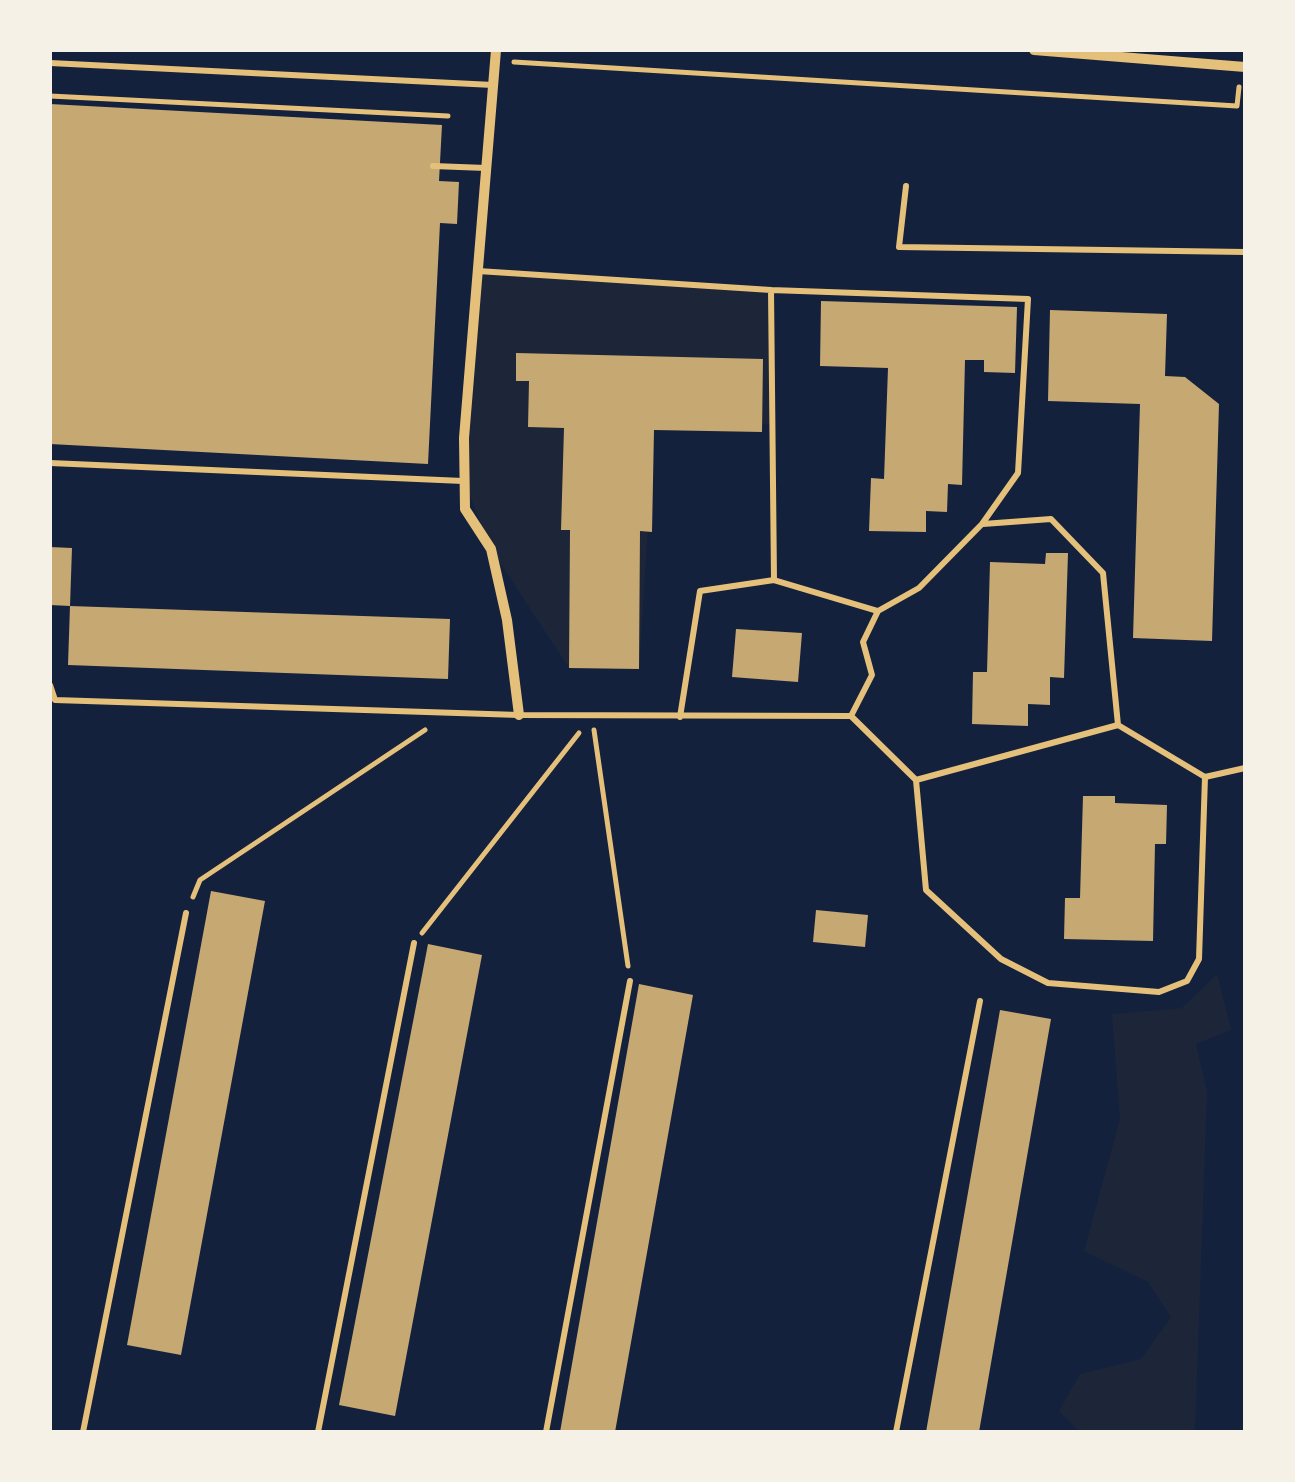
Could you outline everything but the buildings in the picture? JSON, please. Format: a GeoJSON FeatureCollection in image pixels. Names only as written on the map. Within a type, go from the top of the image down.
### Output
{"type":"FeatureCollection","features":[{"type":"Feature","properties":{"kind":"street"},"geometry":{"type":"LineString","coordinates":[[1034,50],[1245,67]]}},
{"type":"Feature","properties":{"kind":"street"},"geometry":{"type":"LineString","coordinates":[[495,55],[465,509],[490,549],[503,602],[519,715]]}},
{"type":"Feature","properties":{"kind":"lane"},"geometry":{"type":"LineString","coordinates":[[50,64],[493,85]]}},
{"type":"Feature","properties":{"kind":"lane"},"geometry":{"type":"LineString","coordinates":[[433,166],[486,168]]}},
{"type":"Feature","properties":{"kind":"lane"},"geometry":{"type":"LineString","coordinates":[[906,186],[899,247],[1245,252]]}},
{"type":"Feature","properties":{"kind":"lane"},"geometry":{"type":"LineString","coordinates":[[478,270],[771,290],[1028,299],[1018,473],[982,524],[919,588],[878,611],[862,642],[872,675],[851,716]]}},
{"type":"Feature","properties":{"kind":"lane"},"geometry":{"type":"LineString","coordinates":[[771,290],[774,580]]}},
{"type":"Feature","properties":{"kind":"lane"},"geometry":{"type":"LineString","coordinates":[[50,463],[464,480]]}},
{"type":"Feature","properties":{"kind":"lane"},"geometry":{"type":"LineString","coordinates":[[982,524],[1051,520],[1103,573],[1118,725]]}},
{"type":"Feature","properties":{"kind":"lane"},"geometry":{"type":"LineString","coordinates":[[680,717],[700,591],[774,580],[878,611]]}},
{"type":"Feature","properties":{"kind":"lane"},"geometry":{"type":"LineString","coordinates":[[50,686],[55,700],[519,715],[851,716],[916,780],[926,890],[1002,959],[1048,984],[1159,992],[1187,981],[1199,959],[1206,776]]}},
{"type":"Feature","properties":{"kind":"lane"},"geometry":{"type":"LineString","coordinates":[[916,780],[1118,725],[1206,776],[1245,768]]}},
{"type":"Feature","properties":{"kind":"lane"},"geometry":{"type":"LineString","coordinates":[[83,1432],[186,913]]}},
{"type":"Feature","properties":{"kind":"lane"},"geometry":{"type":"LineString","coordinates":[[318,1432],[414,943]]}},
{"type":"Feature","properties":{"kind":"lane"},"geometry":{"type":"LineString","coordinates":[[546,1432],[630,981]]}},
{"type":"Feature","properties":{"kind":"lane"},"geometry":{"type":"LineString","coordinates":[[896,1432],[980,1001]]}},
{"type":"Feature","properties":{"kind":"path"},"geometry":{"type":"LineString","coordinates":[[495,55],[1237,106],[1238,94]]}},
{"type":"Feature","properties":{"kind":"path"},"geometry":{"type":"LineString","coordinates":[[50,96],[448,116]]}},
{"type":"Feature","properties":{"kind":"path"},"geometry":{"type":"LineString","coordinates":[[186,913],[200,880],[450,713]]}},
{"type":"Feature","properties":{"kind":"path"},"geometry":{"type":"LineString","coordinates":[[414,943],[592,716]]}},
{"type":"Feature","properties":{"kind":"path"},"geometry":{"type":"LineString","coordinates":[[592,716],[630,981]]}},
{"type":"Feature","properties":{"kind":"shaded area"},"geometry":{"type":"Polygon","coordinates":[[[478,271],[771,290],[773,424],[654,430],[639,669],[569,668],[491,549],[464,481],[478,271]]]}},
{"type":"Feature","properties":{"kind":"shaded area"},"geometry":{"type":"Polygon","coordinates":[[[1217,974],[1231,1030],[1196,1044],[1207,1092],[1195,1432],[1080,1432],[1059,1411],[1080,1374],[1141,1359],[1171,1317],[1148,1282],[1084,1251],[1120,1119],[1112,1014],[1182,1008],[1217,974]]]}}]}
